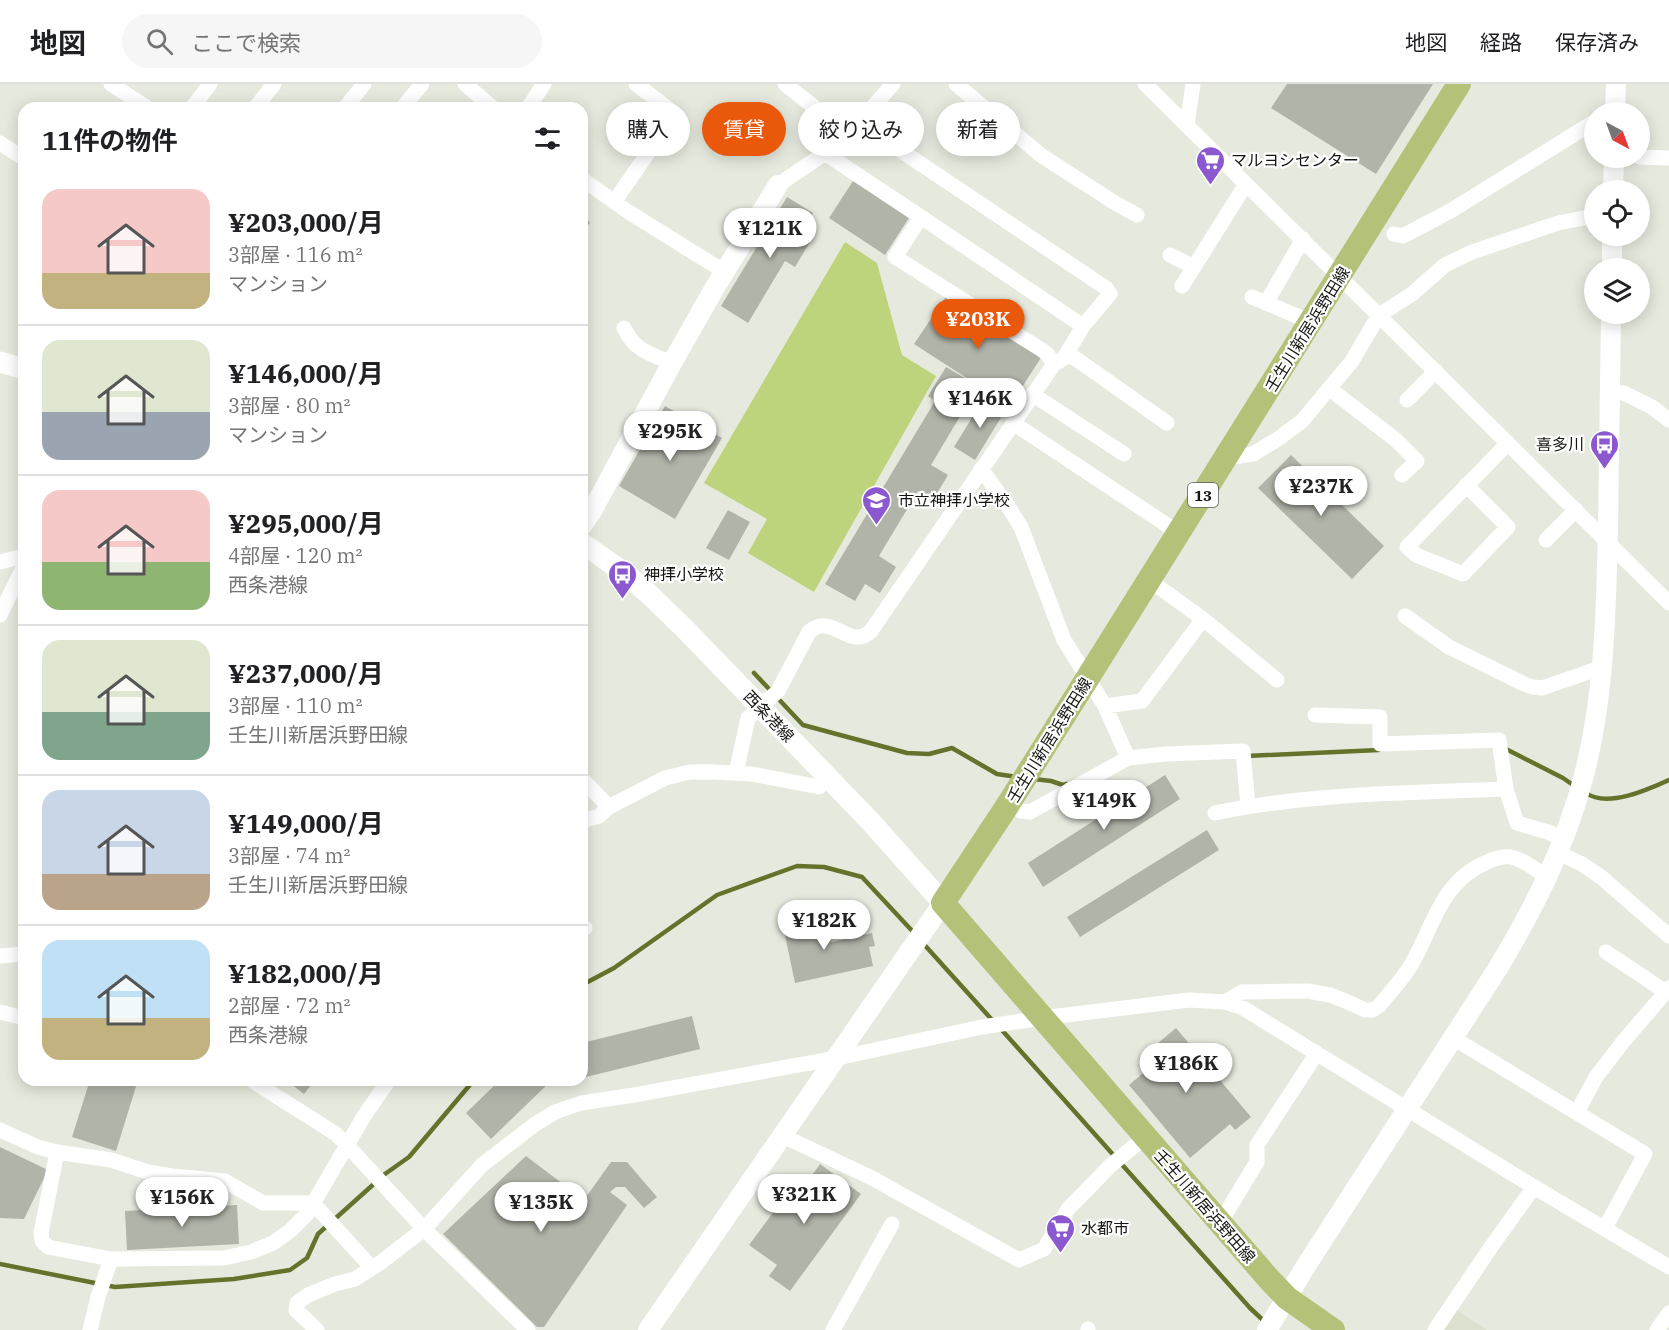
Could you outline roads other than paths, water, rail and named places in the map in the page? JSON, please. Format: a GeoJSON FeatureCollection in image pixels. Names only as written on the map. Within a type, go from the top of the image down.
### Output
{"type":"FeatureCollection","features":[{"type":"Feature","properties":{"kind":"main road","name":"壬生川新居浜野田線"},"geometry":{"type":"LineString","coordinates":[[1333,1330],[1287,1298],[1144,1137],[943,903],[1009,803],[1459,84]]}},
{"type":"Feature","properties":{"kind":"main road"},"geometry":{"type":"LineString","coordinates":[[0,362],[18,367]]}},
{"type":"Feature","properties":{"kind":"main road","name":"西条港線"},"geometry":{"type":"LineString","coordinates":[[588,547],[626,574],[685,629],[871,822],[943,903]]}},
{"type":"Feature","properties":{"kind":"street"},"geometry":{"type":"LineString","coordinates":[[111,84],[138,102]]}},
{"type":"Feature","properties":{"kind":"street"},"geometry":{"type":"LineString","coordinates":[[196,102],[210,84]]}},
{"type":"Feature","properties":{"kind":"street"},"geometry":{"type":"LineString","coordinates":[[260,102],[274,84]]}},
{"type":"Feature","properties":{"kind":"street"},"geometry":{"type":"LineString","coordinates":[[350,102],[364,84]]}},
{"type":"Feature","properties":{"kind":"street"},"geometry":{"type":"LineString","coordinates":[[407,102],[422,84]]}},
{"type":"Feature","properties":{"kind":"street"},"geometry":{"type":"LineString","coordinates":[[465,84],[486,102]]}},
{"type":"Feature","properties":{"kind":"street"},"geometry":{"type":"LineString","coordinates":[[532,102],[544,84]]}},
{"type":"Feature","properties":{"kind":"street"},"geometry":{"type":"LineString","coordinates":[[785,84],[813,102]]}},
{"type":"Feature","properties":{"kind":"street"},"geometry":{"type":"LineString","coordinates":[[877,102],[893,84]]}},
{"type":"Feature","properties":{"kind":"street"},"geometry":{"type":"LineString","coordinates":[[956,84],[1042,156],[1137,215]]}},
{"type":"Feature","properties":{"kind":"street"},"geometry":{"type":"LineString","coordinates":[[1145,84],[1669,603]]}},
{"type":"Feature","properties":{"kind":"street"},"geometry":{"type":"LineString","coordinates":[[1187,125],[1193,84]]}},
{"type":"Feature","properties":{"kind":"street"},"geometry":{"type":"LineString","coordinates":[[1614,102],[1616,84]]}},
{"type":"Feature","properties":{"kind":"street"},"geometry":{"type":"LineString","coordinates":[[614,202],[675,114],[631,87]]}},
{"type":"Feature","properties":{"kind":"street"},"geometry":{"type":"LineString","coordinates":[[1394,234],[1403,236],[1452,210],[1584,128]]}},
{"type":"Feature","properties":{"kind":"street"},"geometry":{"type":"LineString","coordinates":[[0,143],[18,155]]}},
{"type":"Feature","properties":{"kind":"street"},"geometry":{"type":"LineString","coordinates":[[588,517],[672,363],[778,185],[823,156]]}},
{"type":"Feature","properties":{"kind":"street"},"geometry":{"type":"LineString","coordinates":[[829,156],[1083,326]]}},
{"type":"Feature","properties":{"kind":"street"},"geometry":{"type":"LineString","coordinates":[[736,773],[748,718],[778,691],[809,632],[816,626],[829,626],[851,637],[859,638],[872,631],[1032,394],[1110,294],[1106,288],[897,156]]}},
{"type":"Feature","properties":{"kind":"street"},"geometry":{"type":"LineString","coordinates":[[1650,158],[1669,158]]}},
{"type":"Feature","properties":{"kind":"street"},"geometry":{"type":"LineString","coordinates":[[588,183],[725,272]]}},
{"type":"Feature","properties":{"kind":"street"},"geometry":{"type":"LineString","coordinates":[[1182,286],[1246,184]]}},
{"type":"Feature","properties":{"kind":"street"},"geometry":{"type":"LineString","coordinates":[[921,217],[895,256],[1059,361]]}},
{"type":"Feature","properties":{"kind":"street"},"geometry":{"type":"LineString","coordinates":[[1226,458],[1253,454],[1278,439],[1302,420],[1352,361],[1379,315],[1412,294],[1445,265],[1472,252],[1558,223],[1584,218]]}},
{"type":"Feature","properties":{"kind":"street"},"geometry":{"type":"LineString","coordinates":[[1303,240],[1259,300],[1311,322]]}},
{"type":"Feature","properties":{"kind":"street"},"geometry":{"type":"LineString","coordinates":[[1170,255],[1194,267]]}},
{"type":"Feature","properties":{"kind":"street"},"geometry":{"type":"LineString","coordinates":[[1267,1330],[1520,932],[1560,847],[1583,780],[1596,721],[1603,667],[1611,324]]}},
{"type":"Feature","properties":{"kind":"street"},"geometry":{"type":"LineString","coordinates":[[624,328],[629,339],[640,349],[672,363]]}},
{"type":"Feature","properties":{"kind":"street"},"geometry":{"type":"LineString","coordinates":[[1059,361],[1072,356],[1167,423]]}},
{"type":"Feature","properties":{"kind":"street"},"geometry":{"type":"LineString","coordinates":[[1407,400],[1436,371]]}},
{"type":"Feature","properties":{"kind":"street"},"geometry":{"type":"LineString","coordinates":[[1330,389],[1396,440],[1417,461],[1402,475]]}},
{"type":"Feature","properties":{"kind":"street"},"geometry":{"type":"LineString","coordinates":[[1610,392],[1624,393],[1652,407],[1669,420]]}},
{"type":"Feature","properties":{"kind":"street"},"geometry":{"type":"LineString","coordinates":[[1032,394],[1124,454]]}},
{"type":"Feature","properties":{"kind":"street"},"geometry":{"type":"LineString","coordinates":[[1013,423],[1179,533]]}},
{"type":"Feature","properties":{"kind":"street"},"geometry":{"type":"LineString","coordinates":[[1466,485],[1508,527],[1463,574],[1416,555],[1407,547],[1466,485],[1508,442]]}},
{"type":"Feature","properties":{"kind":"street"},"geometry":{"type":"LineString","coordinates":[[981,470],[1021,527],[1064,640],[1105,706],[1128,758]]}},
{"type":"Feature","properties":{"kind":"street"},"geometry":{"type":"LineString","coordinates":[[1546,540],[1576,510]]}},
{"type":"Feature","properties":{"kind":"street"},"geometry":{"type":"LineString","coordinates":[[0,562],[18,558]]}},
{"type":"Feature","properties":{"kind":"street"},"geometry":{"type":"LineString","coordinates":[[0,615],[18,578]]}},
{"type":"Feature","properties":{"kind":"street"},"geometry":{"type":"LineString","coordinates":[[1149,580],[1203,619],[1277,680]]}},
{"type":"Feature","properties":{"kind":"street"},"geometry":{"type":"LineString","coordinates":[[1405,616],[1449,647],[1533,687],[1542,687],[1603,667]]}},
{"type":"Feature","properties":{"kind":"street"},"geometry":{"type":"LineString","coordinates":[[1105,706],[1142,701],[1203,619]]}},
{"type":"Feature","properties":{"kind":"street"},"geometry":{"type":"LineString","coordinates":[[1315,715],[1380,717],[1380,744],[1499,740],[1506,789],[1517,823],[1544,830],[1560,847],[1601,877],[1669,936]]}},
{"type":"Feature","properties":{"kind":"street"},"geometry":{"type":"LineString","coordinates":[[1009,803],[1021,811],[1030,812],[1128,758],[1243,751],[1248,806]]}},
{"type":"Feature","properties":{"kind":"street"},"geometry":{"type":"LineString","coordinates":[[588,819],[599,816],[609,807],[664,778],[690,772],[752,774],[819,787],[830,780]]}},
{"type":"Feature","properties":{"kind":"street"},"geometry":{"type":"LineString","coordinates":[[588,785],[609,807]]}},
{"type":"Feature","properties":{"kind":"street"},"geometry":{"type":"LineString","coordinates":[[1215,813],[1248,806],[1339,796],[1506,789]]}},
{"type":"Feature","properties":{"kind":"street"},"geometry":{"type":"LineString","coordinates":[[1225,1002],[1242,993],[1308,991],[1329,995],[1365,1010],[1373,1010],[1380,1005],[1410,966],[1438,907],[1449,889],[1464,875],[1493,859],[1509,857],[1525,862],[1547,878]]}},
{"type":"Feature","properties":{"kind":"street"},"geometry":{"type":"LineString","coordinates":[[648,1330],[943,903]]}},
{"type":"Feature","properties":{"kind":"street"},"geometry":{"type":"LineString","coordinates":[[1577,1112],[1596,1077],[1668,990],[1606,952]]}},
{"type":"Feature","properties":{"kind":"street"},"geometry":{"type":"LineString","coordinates":[[0,956],[18,954]]}},
{"type":"Feature","properties":{"kind":"street"},"geometry":{"type":"LineString","coordinates":[[317,1330],[296,1311],[297,1303],[308,1295],[355,1278],[372,1268],[424,1229],[482,1165],[534,1125],[555,1112],[581,1103],[837,1058],[982,1027],[1189,1000],[1225,1002],[1244,1008],[1534,1187],[1669,1267]]}},
{"type":"Feature","properties":{"kind":"street"},"geometry":{"type":"LineString","coordinates":[[0,1012],[18,1016]]}},
{"type":"Feature","properties":{"kind":"street"},"geometry":{"type":"LineString","coordinates":[[1453,1038],[1645,1154],[1605,1228]]}},
{"type":"Feature","properties":{"kind":"street"},"geometry":{"type":"LineString","coordinates":[[1220,1223],[1257,1162],[1257,1145],[1317,1053]]}},
{"type":"Feature","properties":{"kind":"street"},"geometry":{"type":"LineString","coordinates":[[260,1086],[336,1134],[424,1229],[528,1330]]}},
{"type":"Feature","properties":{"kind":"street"},"geometry":{"type":"LineString","coordinates":[[57,1152],[41,1233],[42,1241],[48,1247],[109,1263],[224,1258],[251,1252],[273,1243],[307,1214],[364,1116],[385,1086]]}},
{"type":"Feature","properties":{"kind":"street"},"geometry":{"type":"LineString","coordinates":[[0,1130],[38,1147],[57,1152],[111,1160],[164,1175],[225,1181],[263,1203],[313,1203],[372,1268]]}},
{"type":"Feature","properties":{"kind":"street"},"geometry":{"type":"LineString","coordinates":[[783,1136],[872,1178],[1018,1260],[1044,1249],[1068,1209],[1110,1166],[1144,1137]]}},
{"type":"Feature","properties":{"kind":"street"},"geometry":{"type":"LineString","coordinates":[[1435,1330],[1534,1187]]}},
{"type":"Feature","properties":{"kind":"street"},"geometry":{"type":"LineString","coordinates":[[833,1330],[892,1224]]}},
{"type":"Feature","properties":{"kind":"street"},"geometry":{"type":"LineString","coordinates":[[90,1330],[109,1263]]}},
{"type":"Feature","properties":{"kind":"street"},"geometry":{"type":"LineString","coordinates":[[1657,1330],[1669,1313]]}},
{"type":"Feature","properties":{"kind":"waterway"},"geometry":{"type":"LineString","coordinates":[[754,673],[803,725],[907,753],[929,754],[952,748],[997,774],[1017,777]]}},
{"type":"Feature","properties":{"kind":"waterway"},"geometry":{"type":"LineString","coordinates":[[1504,748],[1576,787]]}},
{"type":"Feature","properties":{"kind":"waterway"},"geometry":{"type":"LineString","coordinates":[[1247,756],[1379,750]]}},
{"type":"Feature","properties":{"kind":"waterway"},"geometry":{"type":"LineString","coordinates":[[1034,779],[1067,784]]}},
{"type":"Feature","properties":{"kind":"waterway"},"geometry":{"type":"LineString","coordinates":[[1586,793],[1605,799],[1616,798],[1669,780]]}},
{"type":"Feature","properties":{"kind":"waterway"},"geometry":{"type":"LineString","coordinates":[[588,982],[614,968],[717,895],[797,866],[824,867],[862,877],[916,935]]}},
{"type":"Feature","properties":{"kind":"waterway"},"geometry":{"type":"LineString","coordinates":[[921,941],[994,1022]]}},
{"type":"Feature","properties":{"kind":"waterway"},"geometry":{"type":"LineString","coordinates":[[1000,1028],[1265,1322]]}},
{"type":"Feature","properties":{"kind":"waterway"},"geometry":{"type":"LineString","coordinates":[[0,1264],[115,1287],[234,1279],[290,1270],[307,1258],[318,1234],[385,1174],[409,1157],[469,1086]]}},
{"type":"Feature","properties":{"kind":"place","name":"マルヨシセンター"},"geometry":{"type":"Point","coordinates":[1210,186]}},
{"type":"Feature","properties":{"kind":"place","name":"喜多川"},"geometry":{"type":"Point","coordinates":[1605,470]}},
{"type":"Feature","properties":{"kind":"place","name":"市立神拝小学校"},"geometry":{"type":"Point","coordinates":[877,526]}},
{"type":"Feature","properties":{"kind":"place","name":"神拝小学校"},"geometry":{"type":"Point","coordinates":[623,600]}},
{"type":"Feature","properties":{"kind":"place","name":"水都市"},"geometry":{"type":"Point","coordinates":[1060,1254]}}]}
